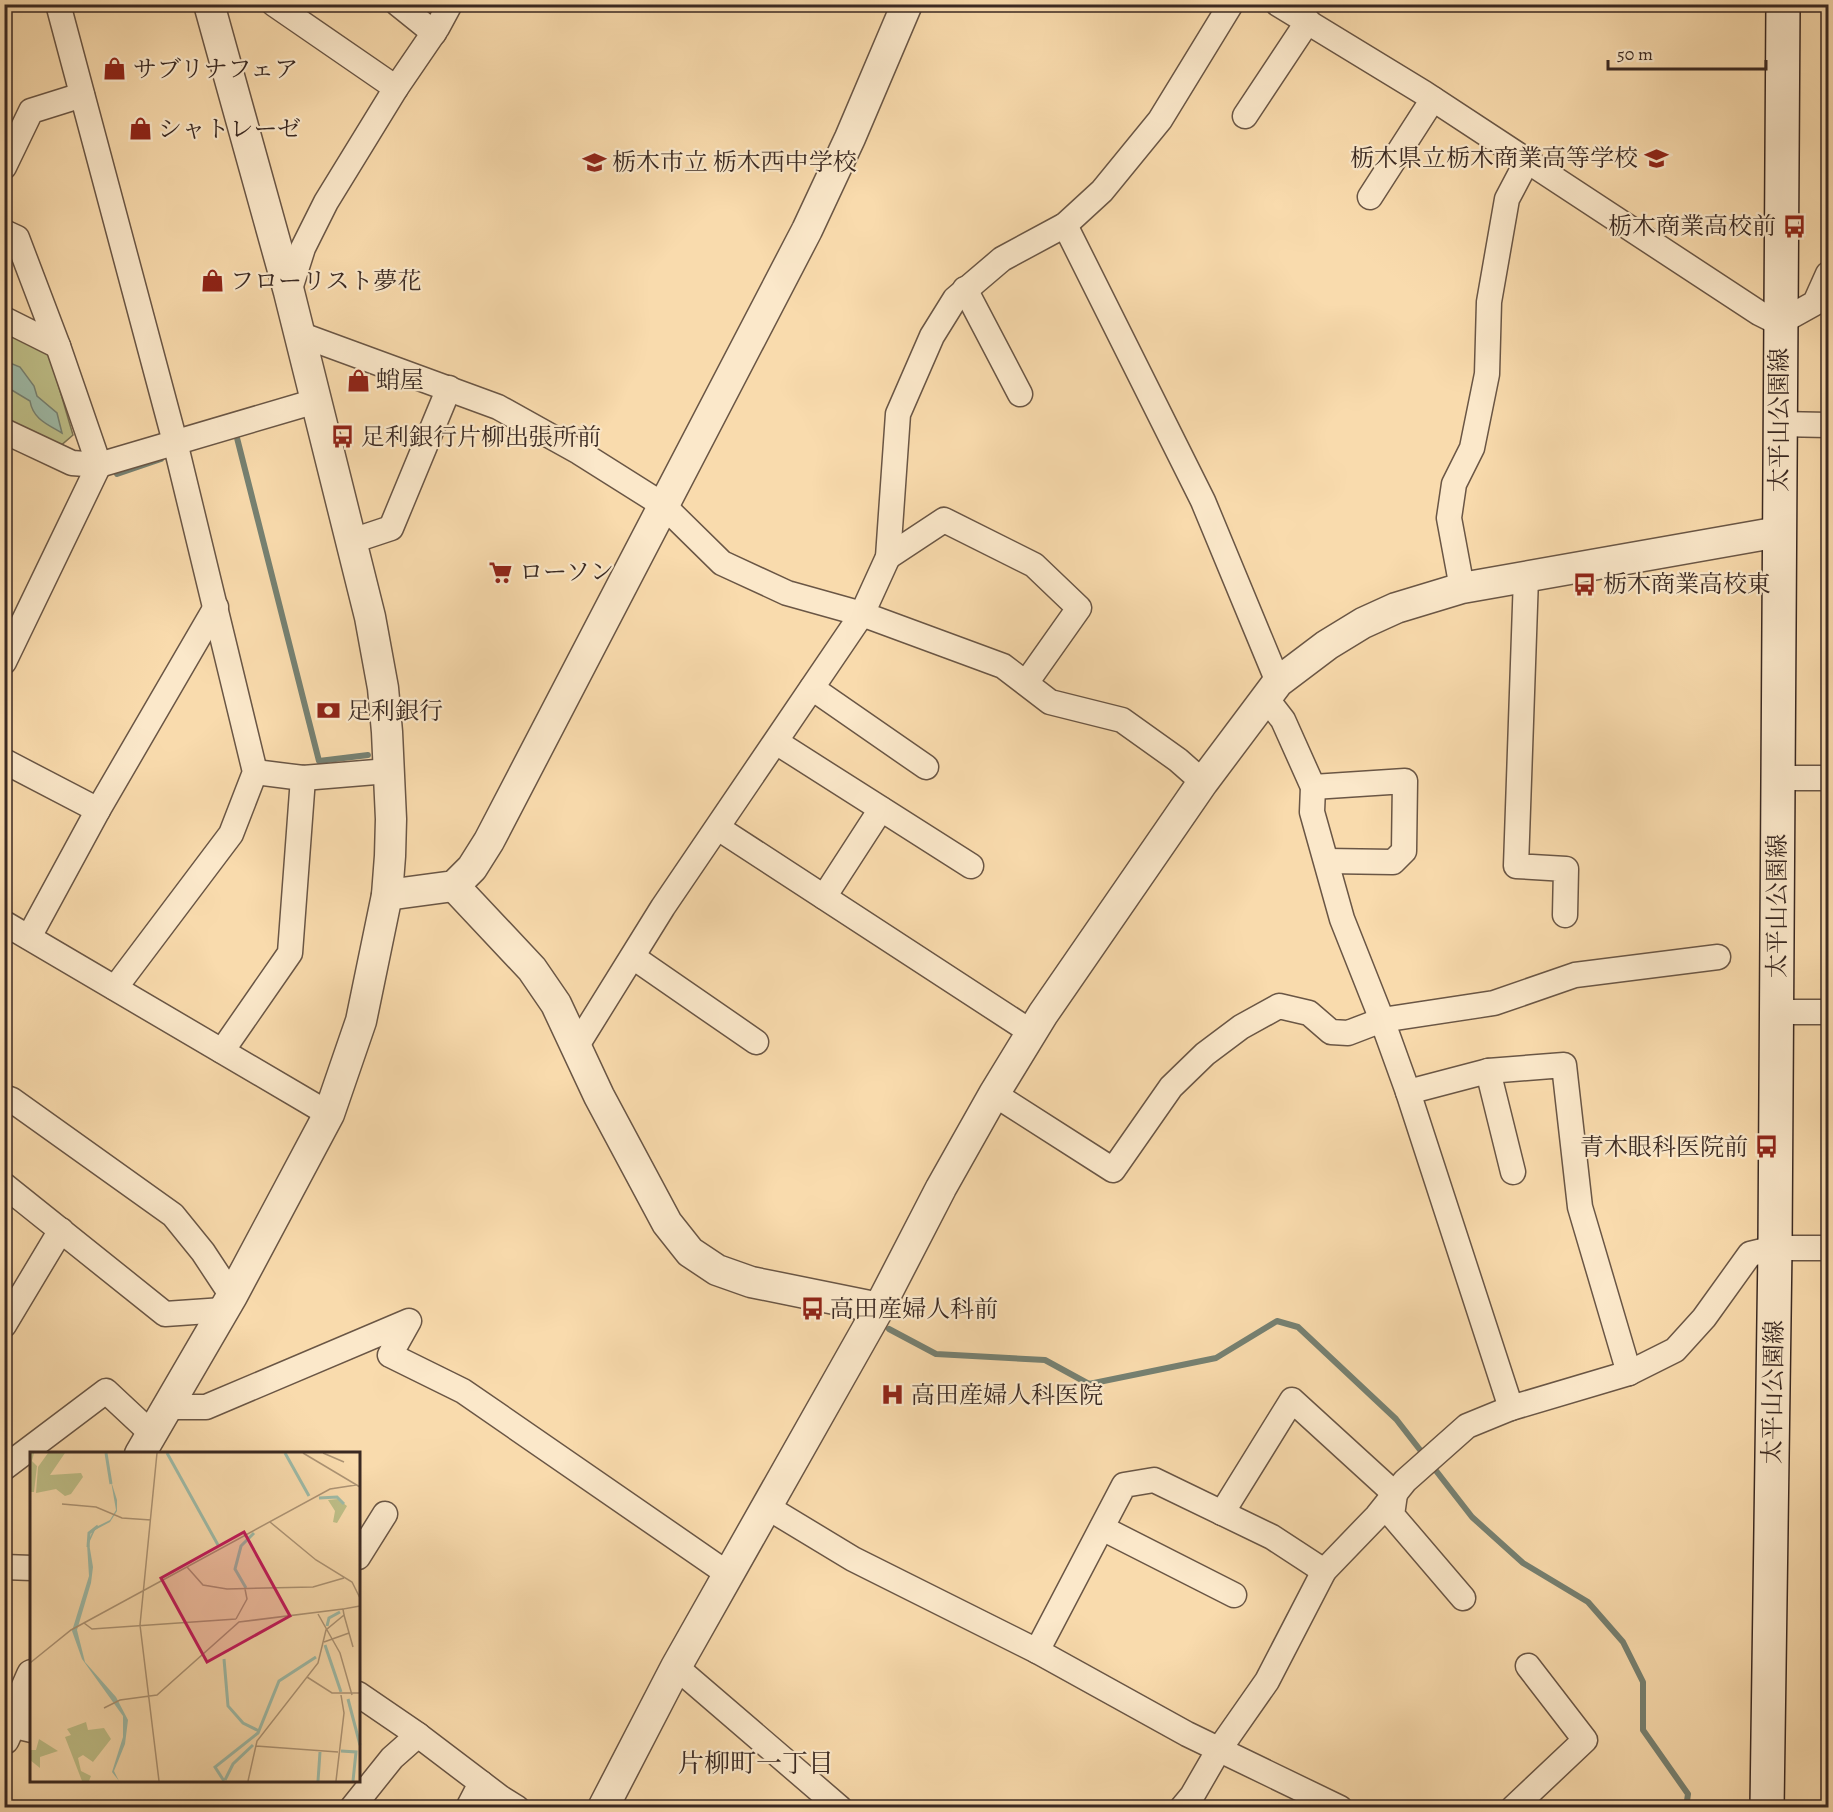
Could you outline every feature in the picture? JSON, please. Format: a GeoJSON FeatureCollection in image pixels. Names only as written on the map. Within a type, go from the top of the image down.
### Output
{"type":"FeatureCollection","features":[{"type":"Feature","properties":{"kind":"main road","name":"太平山公園線"},"geometry":{"type":"LineString","coordinates":[[1767,1808],[1775,1248],[1779,323],[1783,4]]}},
{"type":"Feature","properties":{"kind":"street"},"geometry":{"type":"LineString","coordinates":[[58,4],[175,442],[255,772],[231,834],[115,988]]}},
{"type":"Feature","properties":{"kind":"street"},"geometry":{"type":"LineString","coordinates":[[152,1431],[228,1303],[329,1114],[361,1021],[387,895],[391,819],[383,687],[370,617],[289,292],[208,4]]}},
{"type":"Feature","properties":{"kind":"street"},"geometry":{"type":"LineString","coordinates":[[274,4],[396,88]]}},
{"type":"Feature","properties":{"kind":"street"},"geometry":{"type":"LineString","coordinates":[[398,4],[434,33]]}},
{"type":"Feature","properties":{"kind":"street"},"geometry":{"type":"LineString","coordinates":[[289,292],[303,248],[326,202],[396,88],[434,33],[450,4]]}},
{"type":"Feature","properties":{"kind":"street"},"geometry":{"type":"LineString","coordinates":[[387,895],[454,886],[472,868],[489,842],[807,230],[850,138],[906,4]]}},
{"type":"Feature","properties":{"kind":"street"},"geometry":{"type":"LineString","coordinates":[[576,1047],[663,907],[862,614],[888,557],[898,414],[932,336],[955,299],[1002,259],[1065,225],[1102,191],[1160,120],[1231,4]]}},
{"type":"Feature","properties":{"kind":"street"},"geometry":{"type":"LineString","coordinates":[[1278,4],[1433,99],[1759,314],[1779,323],[1815,303],[1828,274]]}},
{"type":"Feature","properties":{"kind":"street"},"geometry":{"type":"LineString","coordinates":[[1245,116],[1308,21]]}},
{"type":"Feature","properties":{"kind":"street"},"geometry":{"type":"LineString","coordinates":[[4,167],[31,111],[82,95]]}},
{"type":"Feature","properties":{"kind":"street"},"geometry":{"type":"LineString","coordinates":[[1370,197],[1433,99]]}},
{"type":"Feature","properties":{"kind":"street"},"geometry":{"type":"LineString","coordinates":[[1462,588],[1449,518],[1454,484],[1472,448],[1487,374],[1489,302],[1507,199],[1527,161]]}},
{"type":"Feature","properties":{"kind":"street"},"geometry":{"type":"LineString","coordinates":[[1065,225],[1203,501],[1283,720],[1313,787],[1312,812],[1342,919],[1408,1092],[1511,1408]]}},
{"type":"Feature","properties":{"kind":"street"},"geometry":{"type":"LineString","coordinates":[[4,232],[17,238],[58,346],[99,465],[4,662]]}},
{"type":"Feature","properties":{"kind":"street"},"geometry":{"type":"LineString","coordinates":[[965,289],[1020,394]]}},
{"type":"Feature","properties":{"kind":"street"},"geometry":{"type":"LineString","coordinates":[[4,319],[58,346]]}},
{"type":"Feature","properties":{"kind":"street"},"geometry":{"type":"LineString","coordinates":[[299,334],[498,407],[579,452],[663,505],[722,563],[787,593],[862,614],[1003,666],[1050,702],[1122,720],[1178,760],[1203,782]]}},
{"type":"Feature","properties":{"kind":"street"},"geometry":{"type":"LineString","coordinates":[[352,541],[391,528],[449,388]]}},
{"type":"Feature","properties":{"kind":"street"},"geometry":{"type":"LineString","coordinates":[[4,431],[72,463],[99,465],[316,401]]}},
{"type":"Feature","properties":{"kind":"street"},"geometry":{"type":"LineString","coordinates":[[1779,424],[1828,425]]}},
{"type":"Feature","properties":{"kind":"street"},"geometry":{"type":"LineString","coordinates":[[888,557],[944,520],[1034,565],[1079,608],[1026,683]]}},
{"type":"Feature","properties":{"kind":"street"},"geometry":{"type":"LineString","coordinates":[[603,1808],[676,1667],[879,1308],[941,1188],[1031,1032],[1203,782],[1272,690],[1327,645],[1363,623],[1396,608],[1462,588],[1779,532]]}},
{"type":"Feature","properties":{"kind":"street"},"geometry":{"type":"LineString","coordinates":[[1526,577],[1516,866],[1566,869],[1565,915]]}},
{"type":"Feature","properties":{"kind":"street"},"geometry":{"type":"LineString","coordinates":[[29,938],[98,810],[216,607]]}},
{"type":"Feature","properties":{"kind":"street"},"geometry":{"type":"LineString","coordinates":[[812,688],[926,767]]}},
{"type":"Feature","properties":{"kind":"street"},"geometry":{"type":"LineString","coordinates":[[776,742],[971,866]]}},
{"type":"Feature","properties":{"kind":"street"},"geometry":{"type":"LineString","coordinates":[[4,761],[98,810]]}},
{"type":"Feature","properties":{"kind":"street"},"geometry":{"type":"LineString","coordinates":[[255,772],[303,778],[388,771]]}},
{"type":"Feature","properties":{"kind":"street"},"geometry":{"type":"LineString","coordinates":[[222,1051],[290,953],[303,778]]}},
{"type":"Feature","properties":{"kind":"street"},"geometry":{"type":"LineString","coordinates":[[1777,778],[1828,778]]}},
{"type":"Feature","properties":{"kind":"street"},"geometry":{"type":"LineString","coordinates":[[1313,787],[1405,781],[1404,851],[1393,862],[1327,861]]}},
{"type":"Feature","properties":{"kind":"street"},"geometry":{"type":"LineString","coordinates":[[824,897],[881,809]]}},
{"type":"Feature","properties":{"kind":"street"},"geometry":{"type":"LineString","coordinates":[[718,828],[1031,1032]]}},
{"type":"Feature","properties":{"kind":"street"},"geometry":{"type":"LineString","coordinates":[[454,886],[532,969],[556,1004],[599,1096],[667,1223],[690,1252],[717,1270],[751,1282],[879,1308]]}},
{"type":"Feature","properties":{"kind":"street"},"geometry":{"type":"LineString","coordinates":[[4,923],[329,1114]]}},
{"type":"Feature","properties":{"kind":"street"},"geometry":{"type":"LineString","coordinates":[[633,957],[756,1042]]}},
{"type":"Feature","properties":{"kind":"street"},"geometry":{"type":"LineString","coordinates":[[994,1094],[1113,1170],[1171,1087],[1205,1054],[1241,1027],[1279,1006],[1309,1013],[1331,1032],[1348,1033],[1382,1020],[1494,1002],[1575,975],[1718,957]]}},
{"type":"Feature","properties":{"kind":"street"},"geometry":{"type":"LineString","coordinates":[[1777,1012],[1828,1012]]}},
{"type":"Feature","properties":{"kind":"street"},"geometry":{"type":"LineString","coordinates":[[1408,1092],[1488,1071],[1564,1065],[1580,1207],[1629,1373]]}},
{"type":"Feature","properties":{"kind":"street"},"geometry":{"type":"LineString","coordinates":[[1488,1071],[1513,1172]]}},
{"type":"Feature","properties":{"kind":"street"},"geometry":{"type":"LineString","coordinates":[[4,1097],[21,1106],[173,1215],[202,1252],[228,1303]]}},
{"type":"Feature","properties":{"kind":"street"},"geometry":{"type":"LineString","coordinates":[[4,1185],[165,1314],[228,1303]]}},
{"type":"Feature","properties":{"kind":"street"},"geometry":{"type":"LineString","coordinates":[[4,1325],[61,1230]]}},
{"type":"Feature","properties":{"kind":"street"},"geometry":{"type":"LineString","coordinates":[[1182,1808],[1192,1797],[1218,1751],[1267,1681],[1324,1571],[1377,1516],[1405,1481],[1467,1426],[1511,1408],[1629,1373],[1675,1350],[1704,1318],[1750,1254],[1775,1248],[1828,1248]]}},
{"type":"Feature","properties":{"kind":"street"},"geometry":{"type":"LineString","coordinates":[[152,1431],[408,1321],[390,1355],[463,1391],[728,1574]]}},
{"type":"Feature","properties":{"kind":"street"},"geometry":{"type":"LineString","coordinates":[[4,1468],[106,1391],[152,1431]]}},
{"type":"Feature","properties":{"kind":"street"},"geometry":{"type":"LineString","coordinates":[[1222,1513],[1292,1400],[1395,1494]]}},
{"type":"Feature","properties":{"kind":"street"},"geometry":{"type":"LineString","coordinates":[[1037,1651],[1124,1485],[1154,1480],[1272,1537],[1324,1571]]}},
{"type":"Feature","properties":{"kind":"street"},"geometry":{"type":"LineString","coordinates":[[1395,1494],[1392,1515],[1463,1598]]}},
{"type":"Feature","properties":{"kind":"street"},"geometry":{"type":"LineString","coordinates":[[767,1507],[853,1559],[1037,1651],[1218,1751],[1340,1808]]}},
{"type":"Feature","properties":{"kind":"street"},"geometry":{"type":"LineString","coordinates":[[360,1554],[385,1514]]}},
{"type":"Feature","properties":{"kind":"street"},"geometry":{"type":"LineString","coordinates":[[1102,1528],[1234,1595]]}},
{"type":"Feature","properties":{"kind":"street"},"geometry":{"type":"LineString","coordinates":[[4,1567],[30,1568]]}},
{"type":"Feature","properties":{"kind":"street"},"geometry":{"type":"LineString","coordinates":[[1513,1808],[1585,1740],[1528,1666]]}},
{"type":"Feature","properties":{"kind":"street"},"geometry":{"type":"LineString","coordinates":[[676,1667],[840,1808]]}},
{"type":"Feature","properties":{"kind":"street"},"geometry":{"type":"LineString","coordinates":[[16,1731],[30,1682]]}},
{"type":"Feature","properties":{"kind":"street"},"geometry":{"type":"LineString","coordinates":[[360,1695],[517,1808]]}},
{"type":"Feature","properties":{"kind":"street"},"geometry":{"type":"LineString","coordinates":[[352,1808],[392,1758],[418,1735]]}},
{"type":"Feature","properties":{"kind":"street"},"geometry":{"type":"LineString","coordinates":[[468,1808],[482,1783]]}},
{"type":"Feature","properties":{"kind":"green space"},"geometry":{"type":"Polygon","coordinates":[[[4,324],[46,343],[73,435],[59,447],[5,420],[4,324]]]}},
{"type":"Feature","properties":{"kind":"shaded area"},"geometry":{"type":"Polygon","coordinates":[[[5,361],[20,367],[34,386],[37,396],[57,413],[62,433],[37,417],[30,401],[5,386],[5,361]]]}},
{"type":"Feature","properties":{"kind":"waterway"},"geometry":{"type":"LineString","coordinates":[[234,435],[236,434],[319,761],[368,755]]}},
{"type":"Feature","properties":{"kind":"waterway"},"geometry":{"type":"LineString","coordinates":[[117,474],[161,459]]}},
{"type":"Feature","properties":{"kind":"waterway"},"geometry":{"type":"LineString","coordinates":[[889,1329],[936,1354],[1045,1360],[1089,1384],[1216,1358],[1277,1321],[1298,1327],[1396,1419],[1424,1455]]}},
{"type":"Feature","properties":{"kind":"waterway"},"geometry":{"type":"LineString","coordinates":[[1430,1463],[1472,1517],[1523,1563],[1588,1602],[1623,1642],[1643,1682],[1643,1730],[1688,1794],[1686,1808]]}},
{"type":"Feature","properties":{"kind":"place","name":"サブリナフェア"},"geometry":{"type":"Point","coordinates":[115,69]}},
{"type":"Feature","properties":{"kind":"place","name":"シャトレーゼ"},"geometry":{"type":"Point","coordinates":[140,129]}},
{"type":"Feature","properties":{"kind":"place","name":"栃木県立栃木商業高等学校"},"geometry":{"type":"Point","coordinates":[1656,158]}},
{"type":"Feature","properties":{"kind":"place","name":"栃木市立 栃木西中学校"},"geometry":{"type":"Point","coordinates":[594,162]}},
{"type":"Feature","properties":{"kind":"place","name":"栃木商業高校前"},"geometry":{"type":"Point","coordinates":[1794,226]}},
{"type":"Feature","properties":{"kind":"place","name":"フローリスト夢花"},"geometry":{"type":"Point","coordinates":[212,281]}},
{"type":"Feature","properties":{"kind":"place","name":"蛸屋"},"geometry":{"type":"Point","coordinates":[358,380]}},
{"type":"Feature","properties":{"kind":"place","name":"足利銀行片柳出張所前"},"geometry":{"type":"Point","coordinates":[343,437]}},
{"type":"Feature","properties":{"kind":"place","name":"ローソン"},"geometry":{"type":"Point","coordinates":[501,572]}},
{"type":"Feature","properties":{"kind":"place","name":"栃木商業高校東"},"geometry":{"type":"Point","coordinates":[1585,584]}},
{"type":"Feature","properties":{"kind":"place","name":"足利銀行"},"geometry":{"type":"Point","coordinates":[329,711]}},
{"type":"Feature","properties":{"kind":"place","name":"青木眼科医院前"},"geometry":{"type":"Point","coordinates":[1766,1147]}},
{"type":"Feature","properties":{"kind":"place","name":"高田産婦人科前"},"geometry":{"type":"Point","coordinates":[812,1309]}},
{"type":"Feature","properties":{"kind":"place","name":"高田産婦人科医院"},"geometry":{"type":"Point","coordinates":[893,1395]}},
{"type":"Feature","properties":{"kind":"district","name":"片柳町一丁目"},"geometry":{"type":"Point","coordinates":[756,1763]}}]}
